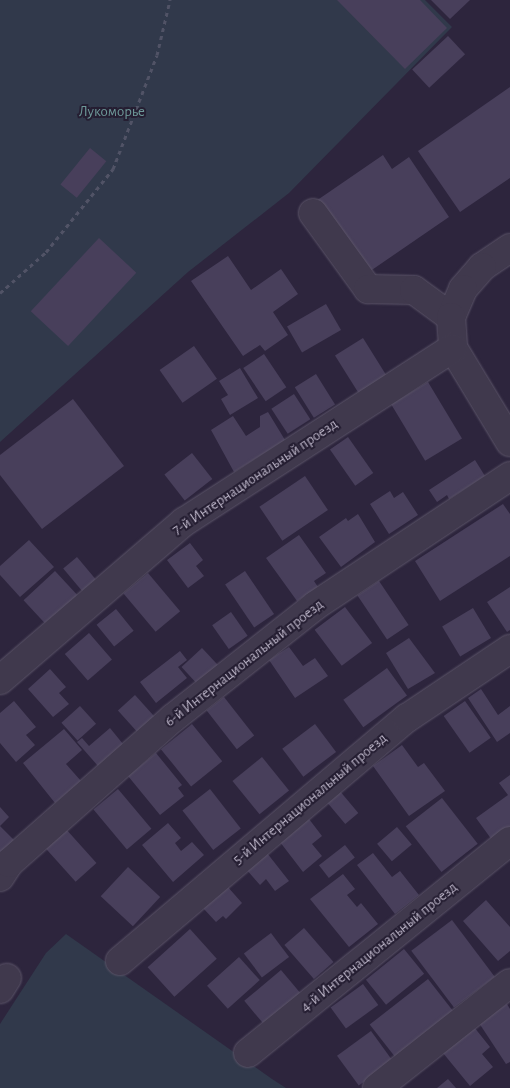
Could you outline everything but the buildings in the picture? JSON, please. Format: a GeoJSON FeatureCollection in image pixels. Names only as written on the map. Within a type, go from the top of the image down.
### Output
{"type":"FeatureCollection","features":[{"type":"Feature","properties":{"kind":"street"},"geometry":{"type":"LineString","coordinates":[[313,213],[368,289],[414,290],[451,317]]}},
{"type":"Feature","properties":{"kind":"street"},"geometry":{"type":"LineString","coordinates":[[510,248],[482,268],[464,289],[451,317],[453,348],[510,442]]}},
{"type":"Feature","properties":{"kind":"street","name":"7-й Интернациональный проезд"},"geometry":{"type":"LineString","coordinates":[[0,680],[184,522],[453,348]]}},
{"type":"Feature","properties":{"kind":"street","name":"6-й Интернациональный проезд"},"geometry":{"type":"LineString","coordinates":[[0,877],[9,863],[173,718],[316,605],[510,476]]}},
{"type":"Feature","properties":{"kind":"street","name":"5-й Интернациональный проезд"},"geometry":{"type":"LineString","coordinates":[[120,961],[407,718],[510,649]]}},
{"type":"Feature","properties":{"kind":"street","name":"4-й Интернациональный проезд"},"geometry":{"type":"LineString","coordinates":[[248,1053],[506,851]]}},
{"type":"Feature","properties":{"kind":"street"},"geometry":{"type":"LineString","coordinates":[[377,1088],[510,982]]}},
{"type":"Feature","properties":{"kind":"path"},"geometry":{"type":"LineString","coordinates":[[0,293],[46,252],[113,169],[157,55],[170,0]]}},
{"type":"Feature","properties":{"kind":"green space","name":"Лукоморье"},"geometry":{"type":"Polygon","coordinates":[[[0,0],[425,0],[452,27],[289,193],[188,272],[0,442],[0,0]]]}},
{"type":"Feature","properties":{"kind":"green space"},"geometry":{"type":"Polygon","coordinates":[[[66,934],[286,1088],[0,1088],[0,1024],[46,953],[66,934]]]}}]}
